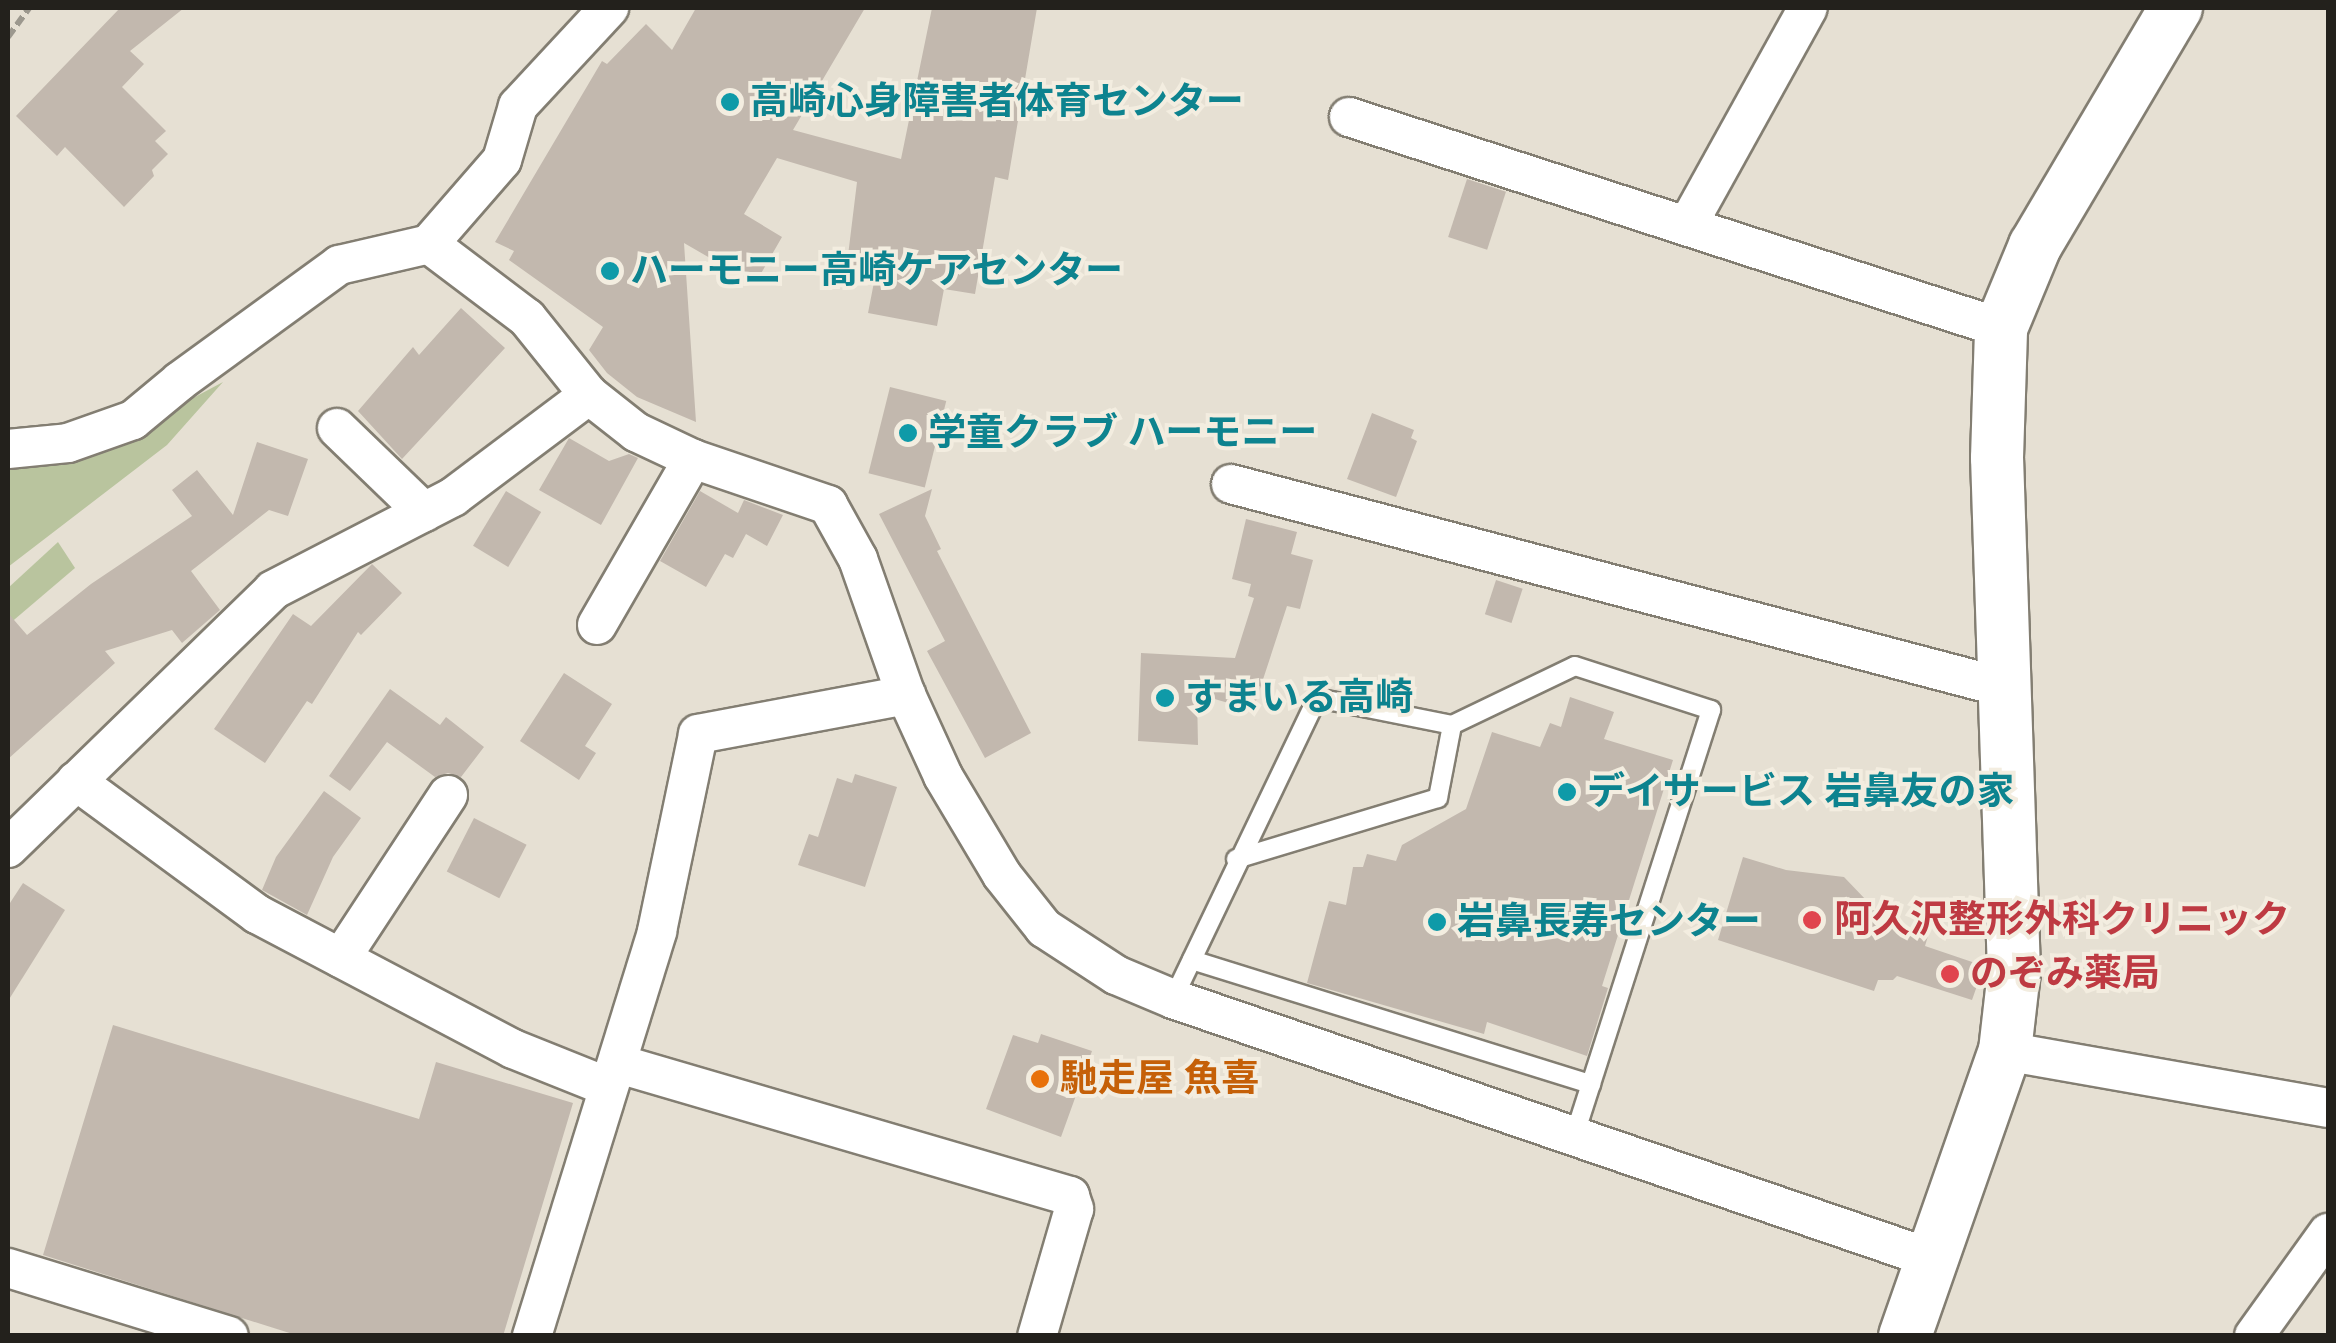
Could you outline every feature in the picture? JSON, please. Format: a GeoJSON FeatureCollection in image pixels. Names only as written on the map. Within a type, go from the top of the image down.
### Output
{"type":"FeatureCollection","features":[{"type":"Feature","properties":{"kind":"street"},"geometry":{"type":"LineString","coordinates":[[8,449],[68,443],[133,420],[180,380],[339,266],[428,244],[502,160],[518,106],[609,8]]}},
{"type":"Feature","properties":{"kind":"street"},"geometry":{"type":"LineString","coordinates":[[1687,226],[1808,8]]}},
{"type":"Feature","properties":{"kind":"street"},"geometry":{"type":"LineString","coordinates":[[1905,1336],[2005,1051],[2014,972],[1996,458],[2000,328],[2035,246],[2176,8]]}},
{"type":"Feature","properties":{"kind":"street"},"geometry":{"type":"LineString","coordinates":[[1349,117],[2000,328]]}},
{"type":"Feature","properties":{"kind":"street"},"geometry":{"type":"LineString","coordinates":[[428,244],[527,318],[589,395],[636,432],[693,459],[828,505],[858,558],[906,695],[943,776],[1002,875],[1044,928],[1116,975],[1173,999],[1930,1258]]}},
{"type":"Feature","properties":{"kind":"street"},"geometry":{"type":"LineString","coordinates":[[8,848],[273,590],[453,497],[589,395]]}},
{"type":"Feature","properties":{"kind":"street"},"geometry":{"type":"LineString","coordinates":[[337,428],[424,512]]}},
{"type":"Feature","properties":{"kind":"street"},"geometry":{"type":"LineString","coordinates":[[596,625],[693,459]]}},
{"type":"Feature","properties":{"kind":"street"},"geometry":{"type":"LineString","coordinates":[[1231,484],[2006,688]]}},
{"type":"Feature","properties":{"kind":"street"},"geometry":{"type":"LineString","coordinates":[[532,1336],[658,932],[698,734],[906,695]]}},
{"type":"Feature","properties":{"kind":"street"},"geometry":{"type":"LineString","coordinates":[[76,781],[257,914],[512,1050],[1070,1196],[1074,1209],[1037,1336]]}},
{"type":"Feature","properties":{"kind":"street"},"geometry":{"type":"LineString","coordinates":[[342,958],[448,795]]}},
{"type":"Feature","properties":{"kind":"street"},"geometry":{"type":"LineString","coordinates":[[2005,1051],[2328,1108]]}},
{"type":"Feature","properties":{"kind":"street"},"geometry":{"type":"LineString","coordinates":[[2254,1336],[2328,1234]]}},
{"type":"Feature","properties":{"kind":"street"},"geometry":{"type":"LineString","coordinates":[[8,1268],[230,1336]]}},
{"type":"Feature","properties":{"kind":"lane"},"geometry":{"type":"LineString","coordinates":[[1173,999],[1236,859],[1317,698],[1452,724],[1575,666],[1711,710],[1574,1136]]}},
{"type":"Feature","properties":{"kind":"lane"},"geometry":{"type":"LineString","coordinates":[[1236,859],[1438,798],[1452,724]]}},
{"type":"Feature","properties":{"kind":"lane"},"geometry":{"type":"LineString","coordinates":[[1192,960],[1590,1084]]}},
{"type":"Feature","properties":{"kind":"path"},"geometry":{"type":"LineString","coordinates":[[8,36],[29,8]]}},
{"type":"Feature","properties":{"kind":"green space"},"geometry":{"type":"Polygon","coordinates":[[[223,382],[167,445],[8,567],[8,459],[90,453],[223,382]]]}},
{"type":"Feature","properties":{"kind":"green space"},"geometry":{"type":"Polygon","coordinates":[[[58,542],[75,568],[8,625],[8,588],[58,542]]]}},
{"type":"Feature","properties":{"kind":"building"},"geometry":{"type":"Polygon","coordinates":[[[120,8],[184,8],[130,51],[144,64],[122,87],[166,131],[155,141],[168,154],[152,170],[154,176],[124,207],[65,147],[57,156],[16,116],[120,8]]]}},
{"type":"Feature","properties":{"kind":"building"},"geometry":{"type":"Polygon","coordinates":[[[696,8],[865,8],[793,130],[901,159],[932,8],[1037,8],[1008,180],[995,177],[975,294],[944,289],[937,326],[868,313],[875,277],[846,272],[857,182],[777,158],[744,214],[782,237],[755,284],[684,243],[696,422],[637,397],[607,373],[589,350],[603,327],[509,260],[514,251],[495,242],[602,61],[607,64],[646,24],[672,50],[696,8]]]}},
{"type":"Feature","properties":{"kind":"building"},"geometry":{"type":"Polygon","coordinates":[[[1467,179],[1506,192],[1487,250],[1448,237],[1467,179]]]}},
{"type":"Feature","properties":{"kind":"building"},"geometry":{"type":"Polygon","coordinates":[[[461,308],[505,348],[402,459],[358,411],[413,347],[419,355],[461,308]]]}},
{"type":"Feature","properties":{"kind":"building","name":"学童クラブ ハーモニー"},"geometry":{"type":"Polygon","coordinates":[[[890,387],[946,401],[925,487],[868,473],[890,387]]]}},
{"type":"Feature","properties":{"kind":"building"},"geometry":{"type":"Polygon","coordinates":[[[1372,413],[1414,430],[1411,438],[1417,441],[1396,497],[1347,479],[1372,413]]]}},
{"type":"Feature","properties":{"kind":"building"},"geometry":{"type":"Polygon","coordinates":[[[569,438],[609,461],[629,454],[638,458],[601,525],[539,490],[569,438]]]}},
{"type":"Feature","properties":{"kind":"building"},"geometry":{"type":"Polygon","coordinates":[[[257,442],[308,459],[288,516],[269,510],[191,571],[220,610],[182,643],[172,630],[105,651],[115,663],[8,759],[8,613],[27,635],[91,584],[192,516],[172,490],[197,470],[233,515],[257,442]]]}},
{"type":"Feature","properties":{"kind":"building"},"geometry":{"type":"Polygon","coordinates":[[[932,489],[925,516],[941,549],[937,551],[1031,733],[985,758],[927,651],[945,641],[879,514],[932,489]]]}},
{"type":"Feature","properties":{"kind":"building"},"geometry":{"type":"Polygon","coordinates":[[[506,491],[541,512],[508,567],[473,546],[506,491]]]}},
{"type":"Feature","properties":{"kind":"building"},"geometry":{"type":"Polygon","coordinates":[[[700,491],[738,513],[744,500],[783,515],[767,546],[746,534],[733,558],[725,554],[706,587],[660,561],[700,491]]]}},
{"type":"Feature","properties":{"kind":"building"},"geometry":{"type":"Polygon","coordinates":[[[1246,519],[1297,532],[1291,554],[1313,560],[1300,609],[1287,606],[1253,710],[1197,694],[1198,745],[1138,741],[1141,653],[1235,658],[1254,598],[1248,596],[1251,584],[1232,579],[1246,519]]]}},
{"type":"Feature","properties":{"kind":"building"},"geometry":{"type":"Polygon","coordinates":[[[372,564],[402,593],[361,635],[358,632],[312,704],[307,701],[265,763],[214,729],[293,614],[311,626],[372,564]]]}},
{"type":"Feature","properties":{"kind":"building"},"geometry":{"type":"Polygon","coordinates":[[[1496,580],[1523,589],[1512,623],[1485,614],[1496,580]]]}},
{"type":"Feature","properties":{"kind":"building"},"geometry":{"type":"Polygon","coordinates":[[[564,673],[612,704],[585,746],[596,753],[579,780],[520,741],[564,673]]]}},
{"type":"Feature","properties":{"kind":"building"},"geometry":{"type":"Polygon","coordinates":[[[390,689],[440,725],[446,717],[484,747],[461,777],[448,773],[435,777],[387,742],[350,791],[329,776],[390,689]]]}},
{"type":"Feature","properties":{"kind":"building"},"geometry":{"type":"Polygon","coordinates":[[[1570,697],[1614,712],[1604,739],[1673,760],[1602,986],[1608,988],[1587,1056],[1487,1022],[1484,1034],[1307,983],[1329,901],[1346,905],[1353,867],[1363,867],[1367,854],[1396,861],[1402,845],[1466,809],[1492,732],[1540,747],[1550,723],[1561,727],[1570,697]]]}},
{"type":"Feature","properties":{"kind":"building"},"geometry":{"type":"Polygon","coordinates":[[[855,774],[897,787],[865,887],[798,865],[809,834],[818,837],[837,778],[852,783],[855,774]]]}},
{"type":"Feature","properties":{"kind":"building"},"geometry":{"type":"Polygon","coordinates":[[[324,791],[361,818],[333,857],[307,915],[262,890],[276,857],[324,791]]]}},
{"type":"Feature","properties":{"kind":"building"},"geometry":{"type":"Polygon","coordinates":[[[474,818],[527,845],[499,898],[447,871],[474,818]]]}},
{"type":"Feature","properties":{"kind":"building","name":"阿久沢整形外科クリニック"},"geometry":{"type":"Polygon","coordinates":[[[1743,857],[1786,870],[1844,877],[1890,925],[1928,936],[1925,946],[1984,966],[1972,1000],[1897,976],[1893,980],[1878,980],[1874,991],[1718,940],[1743,857]]]}},
{"type":"Feature","properties":{"kind":"building"},"geometry":{"type":"Polygon","coordinates":[[[23,883],[65,910],[8,1001],[8,906],[23,883]]]}},
{"type":"Feature","properties":{"kind":"building"},"geometry":{"type":"Polygon","coordinates":[[[113,1025],[419,1119],[436,1062],[573,1103],[503,1336],[299,1336],[43,1255],[113,1025]]]}},
{"type":"Feature","properties":{"kind":"building","name":"馳走屋 魚喜"},"geometry":{"type":"Polygon","coordinates":[[[1041,1034],[1092,1051],[1061,1137],[986,1109],[1013,1035],[1038,1043],[1041,1034]]]}},
{"type":"Feature","properties":{"kind":"place","name":"高崎心身障害者体育センター"},"geometry":{"type":"Point","coordinates":[730,102]}},
{"type":"Feature","properties":{"kind":"place","name":"ハーモニー高崎ケアセンター"},"geometry":{"type":"Point","coordinates":[610,271]}},
{"type":"Feature","properties":{"kind":"place","name":"学童クラブ ハーモニー"},"geometry":{"type":"Point","coordinates":[908,433]}},
{"type":"Feature","properties":{"kind":"place","name":"すまいる高崎"},"geometry":{"type":"Point","coordinates":[1165,698]}},
{"type":"Feature","properties":{"kind":"place","name":"デイサービス 岩鼻友の家"},"geometry":{"type":"Point","coordinates":[1567,792]}},
{"type":"Feature","properties":{"kind":"place","name":"阿久沢整形外科クリニック"},"geometry":{"type":"Point","coordinates":[1812,920]}},
{"type":"Feature","properties":{"kind":"place","name":"岩鼻長寿センター"},"geometry":{"type":"Point","coordinates":[1437,922]}},
{"type":"Feature","properties":{"kind":"place","name":"のぞみ薬局"},"geometry":{"type":"Point","coordinates":[1950,974]}},
{"type":"Feature","properties":{"kind":"place","name":"馳走屋 魚喜"},"geometry":{"type":"Point","coordinates":[1040,1079]}}]}
